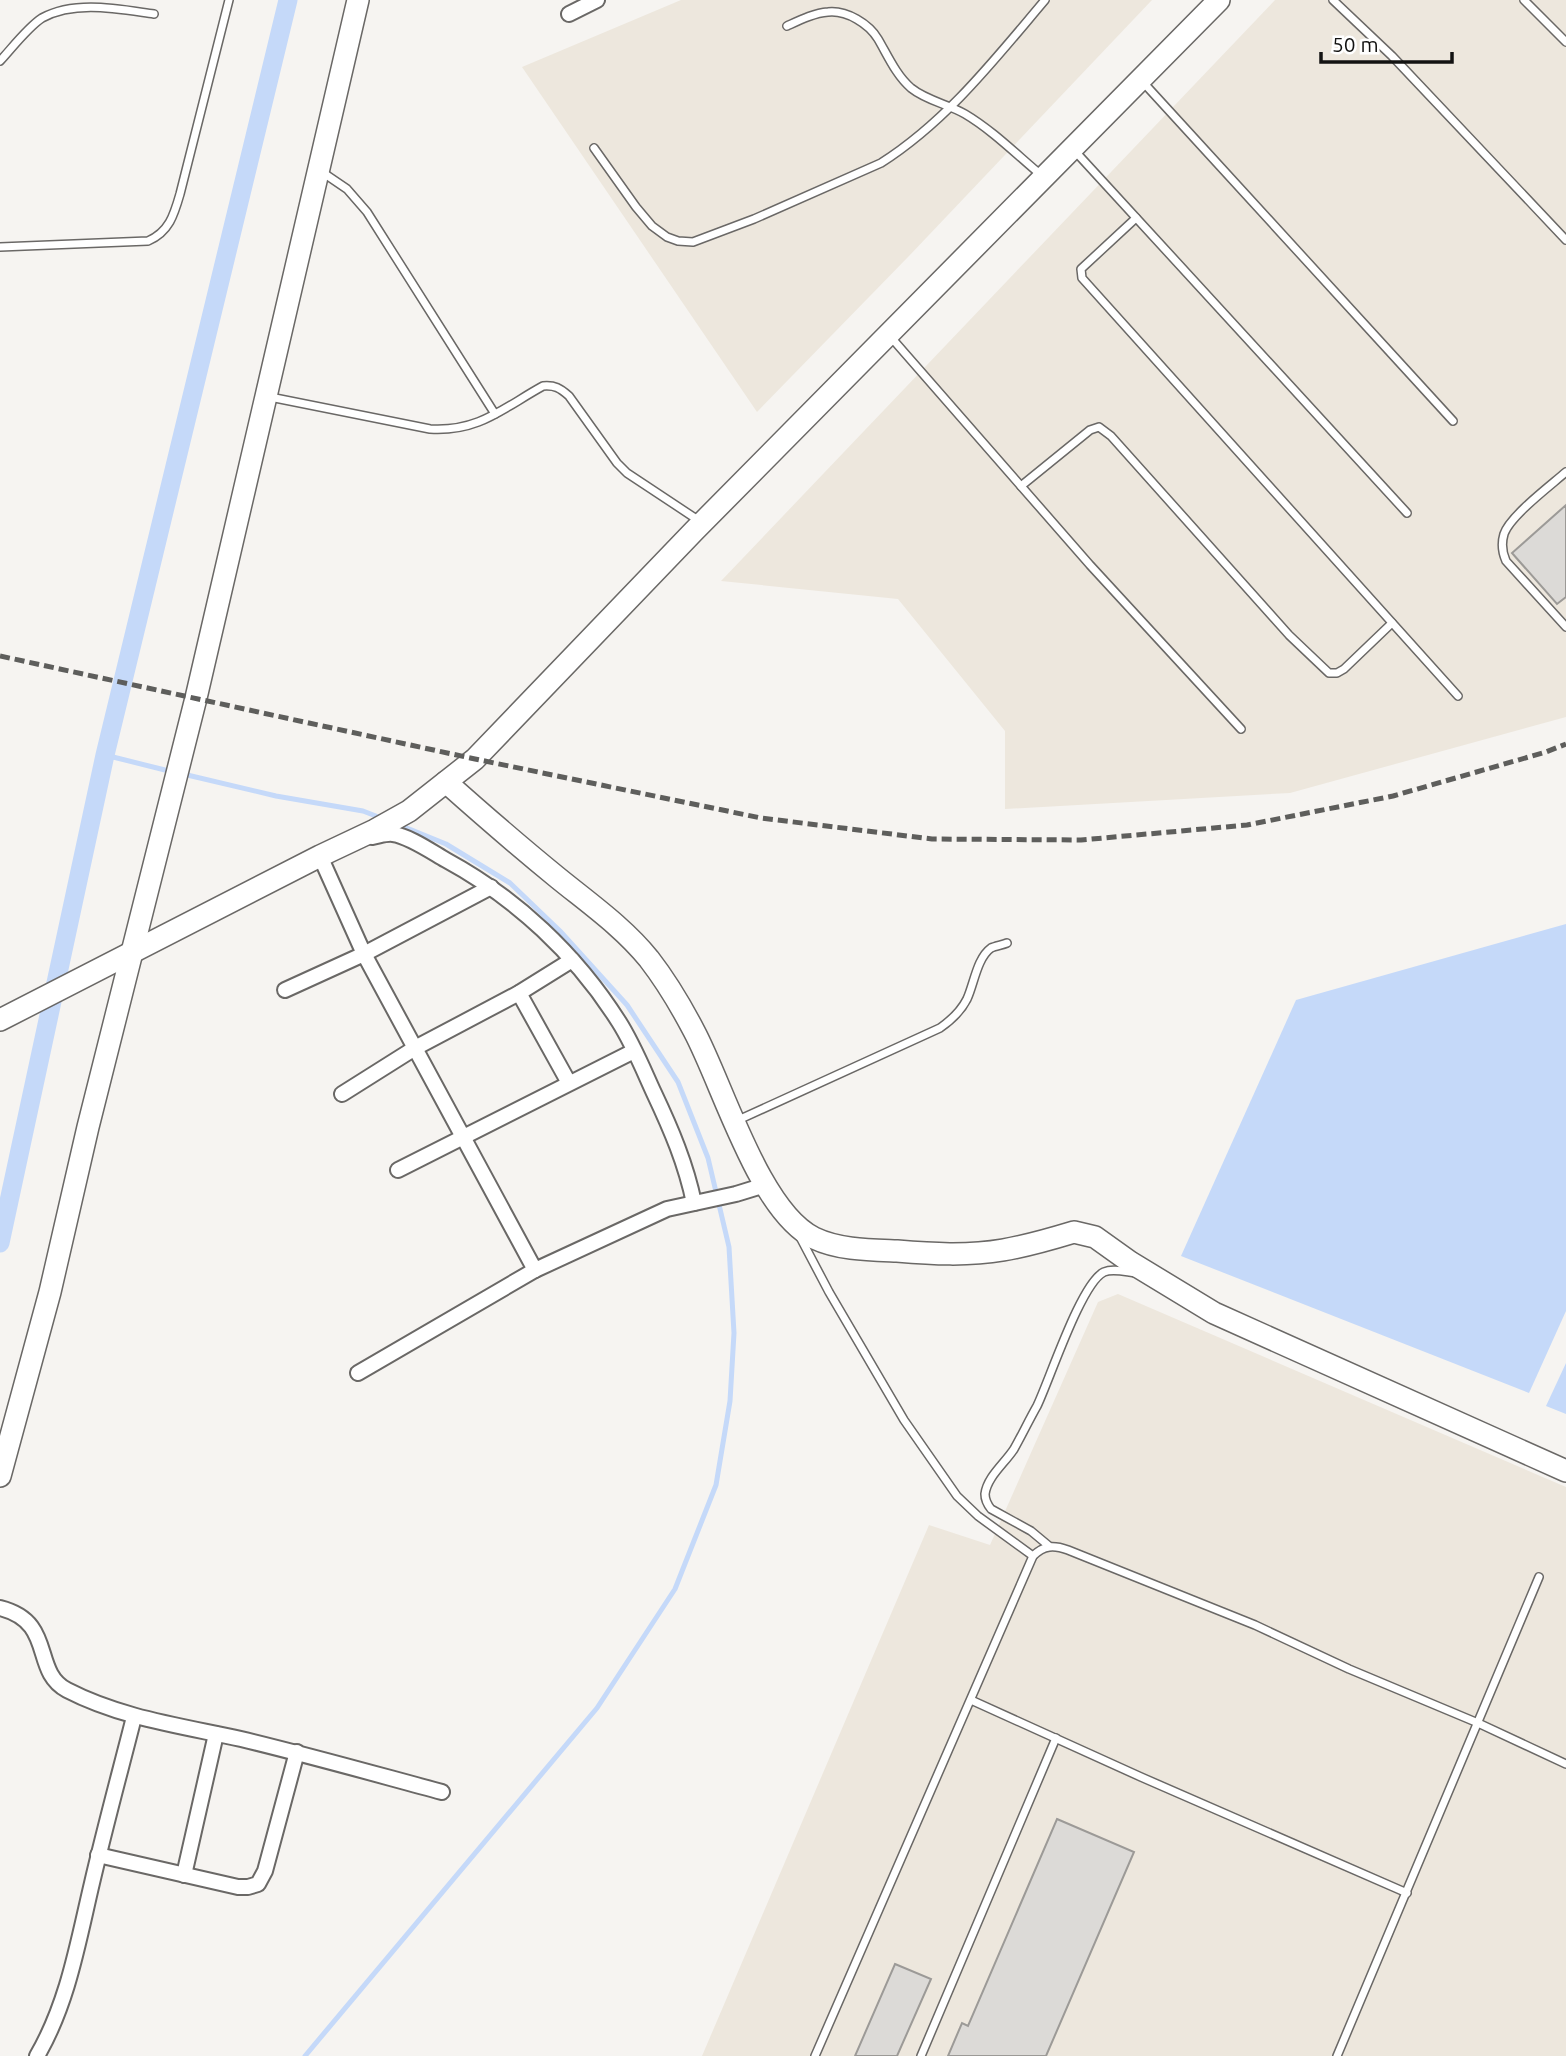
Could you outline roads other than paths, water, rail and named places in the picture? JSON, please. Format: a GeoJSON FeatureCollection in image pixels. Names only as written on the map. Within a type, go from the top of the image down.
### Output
{"type":"FeatureCollection","features":[{"type":"Feature","properties":{"kind":"main road"},"geometry":{"type":"LineString","coordinates":[[0,1476],[50,1292],[186,738],[358,0]]}},
{"type":"Feature","properties":{"kind":"main road"},"geometry":{"type":"LineString","coordinates":[[0,1020],[375,830],[409,811],[475,759],[703,523],[1219,0]]}},
{"type":"Feature","properties":{"kind":"main road"},"geometry":{"type":"LineString","coordinates":[[446,782],[625,933],[641,951],[670,990],[695,1031],[765,1185],[794,1225],[816,1239],[838,1246],[929,1254],[967,1254],[1004,1250],[1074,1232],[1084,1233],[1096,1237],[1151,1275],[1214,1313],[1566,1471]]}},
{"type":"Feature","properties":{"kind":"street"},"geometry":{"type":"LineString","coordinates":[[569,14],[597,0]]}},
{"type":"Feature","properties":{"kind":"street"},"geometry":{"type":"LineString","coordinates":[[350,843],[387,834],[400,835],[491,887],[540,926],[583,972],[620,1024],[700,1201]]}},
{"type":"Feature","properties":{"kind":"street"},"geometry":{"type":"LineString","coordinates":[[320,856],[364,954],[535,1270]]}},
{"type":"Feature","properties":{"kind":"street"},"geometry":{"type":"LineString","coordinates":[[285,990],[364,954],[491,887]]}},
{"type":"Feature","properties":{"kind":"street"},"geometry":{"type":"LineString","coordinates":[[342,1094],[415,1048],[519,993],[572,960]]}},
{"type":"Feature","properties":{"kind":"street"},"geometry":{"type":"LineString","coordinates":[[519,993],[569,1083]]}},
{"type":"Feature","properties":{"kind":"street"},"geometry":{"type":"LineString","coordinates":[[398,1170],[634,1051]]}},
{"type":"Feature","properties":{"kind":"street"},"geometry":{"type":"LineString","coordinates":[[358,1373],[535,1270],[667,1209],[765,1185]]}},
{"type":"Feature","properties":{"kind":"street"},"geometry":{"type":"LineString","coordinates":[[0,1608],[22,1617],[31,1625],[37,1633],[54,1680],[65,1689],[134,1717],[297,1752],[442,1792]]}},
{"type":"Feature","properties":{"kind":"street"},"geometry":{"type":"LineString","coordinates":[[37,2056],[64,1999],[134,1717]]}},
{"type":"Feature","properties":{"kind":"street"},"geometry":{"type":"LineString","coordinates":[[184,1875],[216,1734]]}},
{"type":"Feature","properties":{"kind":"street"},"geometry":{"type":"LineString","coordinates":[[98,1855],[238,1887],[258,1884],[265,1871],[297,1752]]}},
{"type":"Feature","properties":{"kind":"lane"},"geometry":{"type":"LineString","coordinates":[[0,247],[148,241],[167,229],[180,194],[229,0]]}},
{"type":"Feature","properties":{"kind":"lane"},"geometry":{"type":"LineString","coordinates":[[594,148],[652,226],[678,242],[693,242],[754,219],[881,163],[951,108],[1045,0]]}},
{"type":"Feature","properties":{"kind":"lane"},"geometry":{"type":"LineString","coordinates":[[1333,0],[1391,56],[1566,240]]}},
{"type":"Feature","properties":{"kind":"lane"},"geometry":{"type":"LineString","coordinates":[[1524,0],[1566,42]]}},
{"type":"Feature","properties":{"kind":"lane"},"geometry":{"type":"LineString","coordinates":[[0,61],[43,18],[69,8],[100,7],[154,14]]}},
{"type":"Feature","properties":{"kind":"lane"},"geometry":{"type":"LineString","coordinates":[[787,26],[830,11],[856,19],[870,27],[899,74],[911,88],[981,124],[1044,177]]}},
{"type":"Feature","properties":{"kind":"lane"},"geometry":{"type":"LineString","coordinates":[[1140,80],[1453,421]]}},
{"type":"Feature","properties":{"kind":"lane"},"geometry":{"type":"LineString","coordinates":[[1072,148],[1407,513]]}},
{"type":"Feature","properties":{"kind":"lane"},"geometry":{"type":"LineString","coordinates":[[318,170],[347,189],[368,212],[495,414]]}},
{"type":"Feature","properties":{"kind":"lane"},"geometry":{"type":"LineString","coordinates":[[1136,218],[1081,268],[1082,278],[1458,696]]}},
{"type":"Feature","properties":{"kind":"lane"},"geometry":{"type":"LineString","coordinates":[[889,334],[1090,565],[1241,729]]}},
{"type":"Feature","properties":{"kind":"lane"},"geometry":{"type":"LineString","coordinates":[[265,396],[445,430],[476,424],[543,386],[551,385],[560,388],[569,396],[627,473],[703,523]]}},
{"type":"Feature","properties":{"kind":"lane"},"geometry":{"type":"LineString","coordinates":[[1021,486],[1090,430],[1099,427],[1111,436],[1289,635],[1329,673],[1344,669],[1392,623]]}},
{"type":"Feature","properties":{"kind":"lane"},"geometry":{"type":"LineString","coordinates":[[1566,472],[1508,526],[1502,552],[1506,561],[1566,627]]}},
{"type":"Feature","properties":{"kind":"lane"},"geometry":{"type":"LineString","coordinates":[[735,1121],[940,1028],[966,1002],[978,969],[992,947],[1007,943]]}},
{"type":"Feature","properties":{"kind":"lane"},"geometry":{"type":"LineString","coordinates":[[794,1225],[829,1292],[904,1420],[949,1486],[978,1516],[1033,1556]]}},
{"type":"Feature","properties":{"kind":"lane"},"geometry":{"type":"LineString","coordinates":[[1049,1546],[1031,1531],[990,1509],[985,1496],[987,1488],[1014,1449],[1094,1279],[1109,1271],[1151,1275]]}},
{"type":"Feature","properties":{"kind":"lane"},"geometry":{"type":"LineString","coordinates":[[816,2056],[1033,1556],[1038,1550],[1056,1546],[1068,1550],[1255,1625],[1566,1764]]}},
{"type":"Feature","properties":{"kind":"lane"},"geometry":{"type":"LineString","coordinates":[[1337,2056],[1539,1577]]}},
{"type":"Feature","properties":{"kind":"lane"},"geometry":{"type":"LineString","coordinates":[[971,1700],[1153,1783],[1407,1893]]}},
{"type":"Feature","properties":{"kind":"lane"},"geometry":{"type":"LineString","coordinates":[[921,2056],[1056,1738]]}},
{"type":"Feature","properties":{"kind":"water"},"geometry":{"type":"Polygon","coordinates":[[[1566,924],[1566,1311],[1529,1393],[1181,1256],[1296,1000],[1566,924]]]}},
{"type":"Feature","properties":{"kind":"water"},"geometry":{"type":"Polygon","coordinates":[[[1566,1363],[1566,1414],[1546,1406],[1566,1363]]]}},
{"type":"Feature","properties":{"kind":"waterway"},"geometry":{"type":"LineString","coordinates":[[0,1243],[105,755],[288,0]]}},
{"type":"Feature","properties":{"kind":"waterway"},"geometry":{"type":"LineString","coordinates":[[105,755],[173,772]]}},
{"type":"Feature","properties":{"kind":"waterway"},"geometry":{"type":"LineString","coordinates":[[183,774],[276,796],[363,811],[381,818]]}},
{"type":"Feature","properties":{"kind":"waterway"},"geometry":{"type":"LineString","coordinates":[[305,2056],[597,1708],[675,1589],[716,1485],[730,1401],[734,1333],[729,1247],[708,1158],[678,1082],[627,1005],[560,931],[510,883],[446,844],[397,824]]}},
{"type":"Feature","properties":{"kind":"railway"},"geometry":{"type":"LineString","coordinates":[[0,656],[761,818],[932,839],[1081,840],[1247,825],[1393,796],[1566,744]]}}]}
